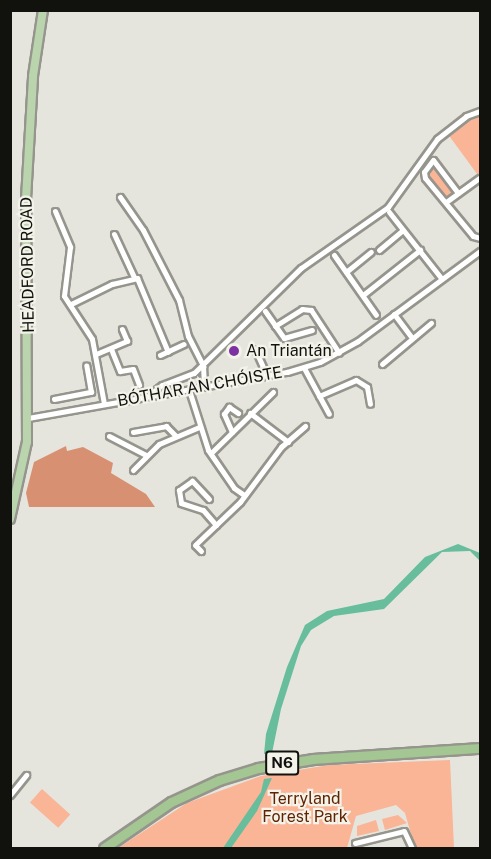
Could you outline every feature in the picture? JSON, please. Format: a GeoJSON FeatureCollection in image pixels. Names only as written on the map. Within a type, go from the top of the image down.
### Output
{"type":"FeatureCollection","features":[{"type":"Feature","properties":{"kind":"highway","name":"N6"},"geometry":{"type":"LineString","coordinates":[[105,849],[171,802],[258,768],[313,759],[480,748]]}},
{"type":"Feature","properties":{"kind":"main road","name":"HEADFORD ROAD"},"geometry":{"type":"LineString","coordinates":[[10,519],[25,458],[28,418],[26,199],[33,76],[43,10]]}},
{"type":"Feature","properties":{"kind":"street"},"geometry":{"type":"LineString","coordinates":[[148,396],[159,386],[189,376],[301,268],[388,207],[437,139],[466,116],[480,111]]}},
{"type":"Feature","properties":{"kind":"street"},"geometry":{"type":"LineString","coordinates":[[458,193],[433,160],[424,175],[473,236],[480,238]]}},
{"type":"Feature","properties":{"kind":"street"},"geometry":{"type":"LineString","coordinates":[[446,202],[479,178]]}},
{"type":"Feature","properties":{"kind":"street"},"geometry":{"type":"LineString","coordinates":[[120,197],[165,270],[179,300],[188,336],[202,362],[204,387]]}},
{"type":"Feature","properties":{"kind":"street"},"geometry":{"type":"LineString","coordinates":[[55,211],[70,247],[64,296],[91,336],[104,404]]}},
{"type":"Feature","properties":{"kind":"street"},"geometry":{"type":"LineString","coordinates":[[389,212],[441,279]]}},
{"type":"Feature","properties":{"kind":"street"},"geometry":{"type":"LineString","coordinates":[[379,250],[403,230]]}},
{"type":"Feature","properties":{"kind":"street"},"geometry":{"type":"LineString","coordinates":[[114,234],[134,278]]}},
{"type":"Feature","properties":{"kind":"street"},"geometry":{"type":"LineString","coordinates":[[363,296],[420,250]]}},
{"type":"Feature","properties":{"kind":"street","name":"BÓTHAR AN CHÓISTE"},"geometry":{"type":"LineString","coordinates":[[28,418],[304,368],[339,353],[480,251]]}},
{"type":"Feature","properties":{"kind":"street"},"geometry":{"type":"LineString","coordinates":[[346,272],[371,252]]}},
{"type":"Feature","properties":{"kind":"street"},"geometry":{"type":"LineString","coordinates":[[334,255],[376,315]]}},
{"type":"Feature","properties":{"kind":"street"},"geometry":{"type":"LineString","coordinates":[[71,304],[134,278],[140,280],[168,352]]}},
{"type":"Feature","properties":{"kind":"street"},"geometry":{"type":"LineString","coordinates":[[275,326],[302,309],[311,310],[339,353]]}},
{"type":"Feature","properties":{"kind":"street"},"geometry":{"type":"LineString","coordinates":[[266,311],[280,335],[289,339],[312,330]]}},
{"type":"Feature","properties":{"kind":"street"},"geometry":{"type":"LineString","coordinates":[[394,314],[412,338]]}},
{"type":"Feature","properties":{"kind":"street"},"geometry":{"type":"LineString","coordinates":[[382,364],[431,323]]}},
{"type":"Feature","properties":{"kind":"street"},"geometry":{"type":"LineString","coordinates":[[96,354],[127,341],[122,329]]}},
{"type":"Feature","properties":{"kind":"street"},"geometry":{"type":"LineString","coordinates":[[160,355],[184,344]]}},
{"type":"Feature","properties":{"kind":"street"},"geometry":{"type":"LineString","coordinates":[[111,349],[118,368],[125,372],[133,369],[139,385]]}},
{"type":"Feature","properties":{"kind":"street"},"geometry":{"type":"LineString","coordinates":[[255,349],[267,376]]}},
{"type":"Feature","properties":{"kind":"street"},"geometry":{"type":"LineString","coordinates":[[54,399],[91,392],[86,365]]}},
{"type":"Feature","properties":{"kind":"street"},"geometry":{"type":"LineString","coordinates":[[304,368],[329,414]]}},
{"type":"Feature","properties":{"kind":"street"},"geometry":{"type":"LineString","coordinates":[[319,396],[352,379],[367,387],[370,404]]}},
{"type":"Feature","properties":{"kind":"street"},"geometry":{"type":"LineString","coordinates":[[90,389],[101,387]]}},
{"type":"Feature","properties":{"kind":"street"},"geometry":{"type":"LineString","coordinates":[[189,390],[199,428],[211,453],[234,488],[244,495]]}},
{"type":"Feature","properties":{"kind":"street"},"geometry":{"type":"LineString","coordinates":[[211,453],[273,392]]}},
{"type":"Feature","properties":{"kind":"street"},"geometry":{"type":"LineString","coordinates":[[232,432],[224,414],[230,407],[238,413]]}},
{"type":"Feature","properties":{"kind":"street"},"geometry":{"type":"LineString","coordinates":[[250,413],[288,442]]}},
{"type":"Feature","properties":{"kind":"street"},"geometry":{"type":"LineString","coordinates":[[133,432],[166,426],[176,436]]}},
{"type":"Feature","properties":{"kind":"street"},"geometry":{"type":"LineString","coordinates":[[201,551],[195,545],[244,495],[288,442],[305,426]]}},
{"type":"Feature","properties":{"kind":"street"},"geometry":{"type":"LineString","coordinates":[[132,470],[146,455],[176,436],[199,428]]}},
{"type":"Feature","properties":{"kind":"street"},"geometry":{"type":"LineString","coordinates":[[109,436],[146,455]]}},
{"type":"Feature","properties":{"kind":"street"},"geometry":{"type":"LineString","coordinates":[[209,498],[196,482],[188,481],[179,490],[179,499],[203,510],[216,525]]}},
{"type":"Feature","properties":{"kind":"street"},"geometry":{"type":"LineString","coordinates":[[198,497],[204,492]]}},
{"type":"Feature","properties":{"kind":"street"},"geometry":{"type":"LineString","coordinates":[[10,795],[26,775]]}},
{"type":"Feature","properties":{"kind":"street"},"geometry":{"type":"LineString","coordinates":[[355,843],[404,831],[412,849]]}},
{"type":"Feature","properties":{"kind":"green space"},"geometry":{"type":"Polygon","coordinates":[[[480,113],[480,178],[450,137],[448,129],[480,113]]]}},
{"type":"Feature","properties":{"kind":"green space"},"geometry":{"type":"Polygon","coordinates":[[[434,166],[454,191],[447,198],[426,174],[434,166]]]}},
{"type":"Feature","properties":{"kind":"green space","name":"Terryland Forest Park"},"geometry":{"type":"Polygon","coordinates":[[[450,760],[454,848],[415,848],[405,813],[396,805],[356,816],[347,848],[118,848],[187,803],[261,776],[329,765],[450,760]]]}},
{"type":"Feature","properties":{"kind":"green space"},"geometry":{"type":"Polygon","coordinates":[[[42,789],[70,814],[58,828],[30,802],[42,789]]]}},
{"type":"Feature","properties":{"kind":"green space"},"geometry":{"type":"Polygon","coordinates":[[[398,815],[407,823],[385,830],[382,819],[398,815]]]}},
{"type":"Feature","properties":{"kind":"green space"},"geometry":{"type":"Polygon","coordinates":[[[376,820],[379,831],[357,836],[357,826],[376,820]]]}},
{"type":"Feature","properties":{"kind":"shaded area"},"geometry":{"type":"Polygon","coordinates":[[[66,446],[67,451],[83,447],[113,463],[111,473],[146,494],[155,507],[29,507],[26,493],[34,462],[66,446]]]}},
{"type":"Feature","properties":{"kind":"shaded area"},"geometry":{"type":"Polygon","coordinates":[[[458,544],[480,553],[480,561],[470,551],[442,552],[384,609],[334,616],[311,630],[301,646],[281,709],[272,753],[264,754],[266,734],[287,667],[305,625],[327,611],[384,599],[425,557],[458,544]]]}},
{"type":"Feature","properties":{"kind":"shaded area"},"geometry":{"type":"Polygon","coordinates":[[[272,778],[257,811],[231,848],[223,848],[261,792],[264,779],[272,778]]]}},
{"type":"Feature","properties":{"kind":"place","name":"An Triantán"},"geometry":{"type":"Point","coordinates":[234,351]}}]}
